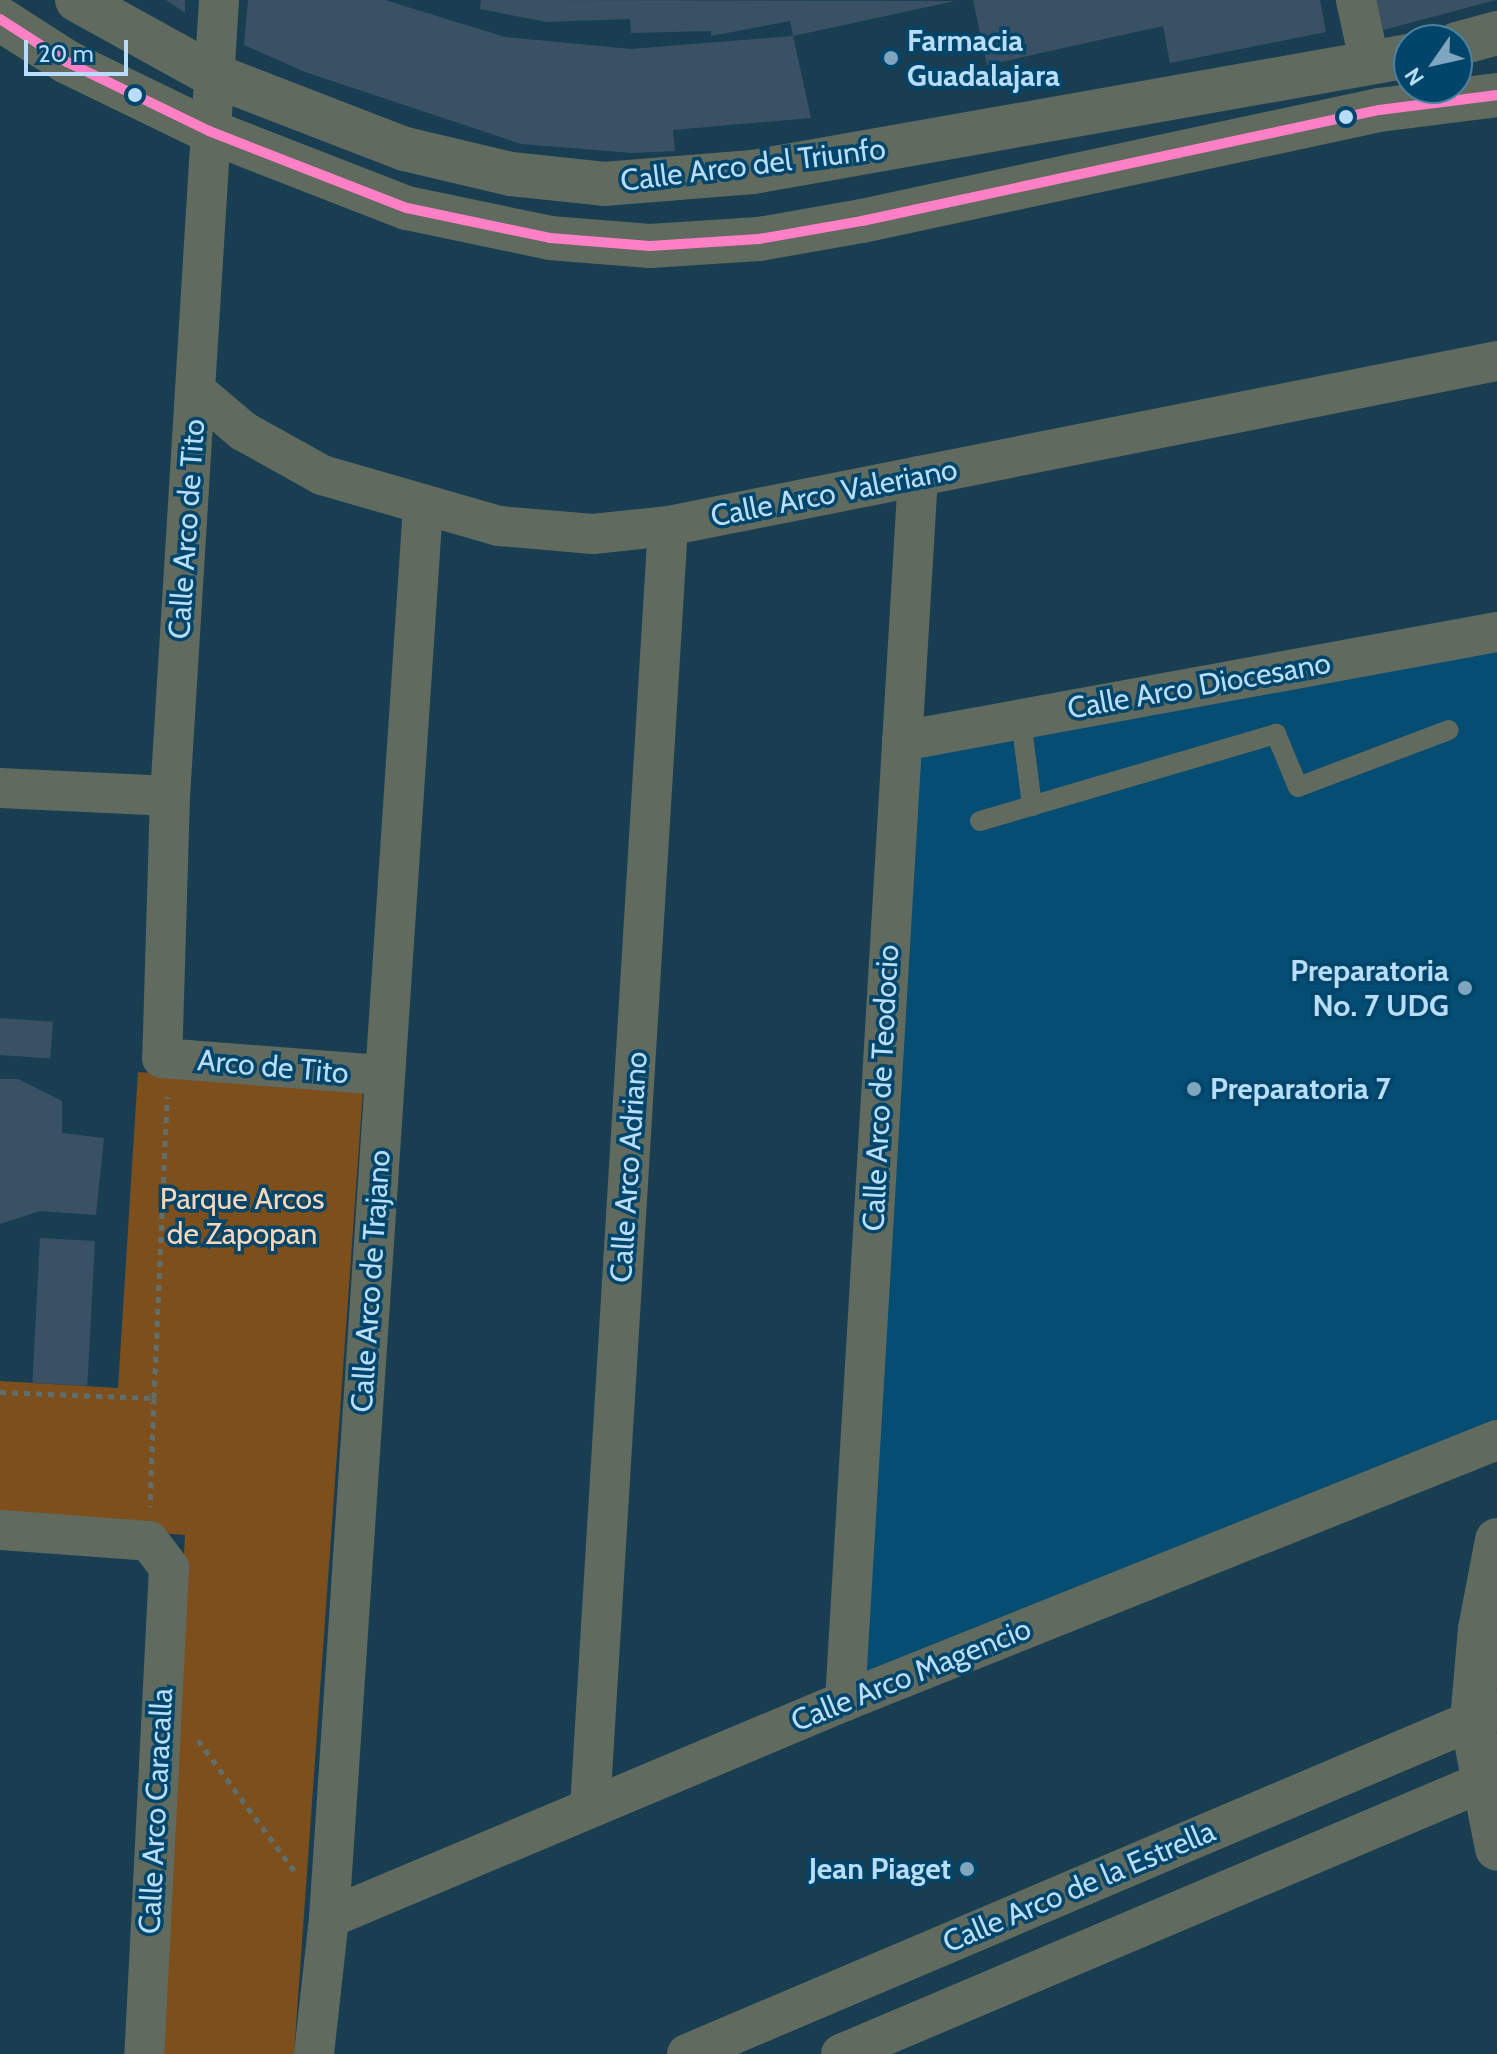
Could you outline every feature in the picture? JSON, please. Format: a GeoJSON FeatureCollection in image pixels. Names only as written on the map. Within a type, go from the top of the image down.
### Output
{"type":"FeatureCollection","features":[{"type":"Feature","properties":{"kind":"street","name":"Calle Arco del Triunfo"},"geometry":{"type":"LineString","coordinates":[[77,0],[213,75],[405,149],[511,174],[604,184],[753,172],[1389,61]]}},
{"type":"Feature","properties":{"kind":"street","name":"Calle Arco de Tito"},"geometry":{"type":"LineString","coordinates":[[165,1058],[170,796],[219,0]]}},
{"type":"Feature","properties":{"kind":"street"},"geometry":{"type":"LineString","coordinates":[[1356,0],[1389,61]]}},
{"type":"Feature","properties":{"kind":"street","name":"Calle Arco del Triunfo"},"geometry":{"type":"LineString","coordinates":[[0,19],[67,62],[209,131],[407,208],[550,238],[650,246],[759,239],[862,221],[1379,110],[1497,95]]}},
{"type":"Feature","properties":{"kind":"street"},"geometry":{"type":"LineString","coordinates":[[1473,40],[1497,33]]}},
{"type":"Feature","properties":{"kind":"street","name":"Calle Arco Valeriano"},"geometry":{"type":"LineString","coordinates":[[196,391],[243,431],[322,475],[423,508],[499,526],[593,534],[668,526],[1497,361]]}},
{"type":"Feature","properties":{"kind":"street","name":"Calle Arco de Teodocio"},"geometry":{"type":"LineString","coordinates":[[845,1701],[918,476]]}},
{"type":"Feature","properties":{"kind":"street","name":"Calle Arco de Trajano"},"geometry":{"type":"LineString","coordinates":[[314,2054],[329,1918],[423,508]]}},
{"type":"Feature","properties":{"kind":"street","name":"Calle Arco Adriano"},"geometry":{"type":"LineString","coordinates":[[590,1808],[668,526]]}},
{"type":"Feature","properties":{"kind":"street","name":"Calle Arco Diocesano"},"geometry":{"type":"LineString","coordinates":[[902,741],[1497,632]]}},
{"type":"Feature","properties":{"kind":"street"},"geometry":{"type":"LineString","coordinates":[[0,788],[170,796]]}},
{"type":"Feature","properties":{"kind":"street","name":"Arco de Tito"},"geometry":{"type":"LineString","coordinates":[[165,1058],[384,1075]]}},
{"type":"Feature","properties":{"kind":"street","name":"Calle Arco Magencio"},"geometry":{"type":"LineString","coordinates":[[329,1918],[845,1701],[1497,1440]]}},
{"type":"Feature","properties":{"kind":"street"},"geometry":{"type":"LineString","coordinates":[[0,1530],[159,1554]]}},
{"type":"Feature","properties":{"kind":"street"},"geometry":{"type":"LineString","coordinates":[[1497,1540],[1480,1629],[1484,1715],[1497,1849]]}},
{"type":"Feature","properties":{"kind":"street","name":"Calle Arco Caracalla"},"geometry":{"type":"LineString","coordinates":[[144,2054],[162,1691],[159,1554]]}},
{"type":"Feature","properties":{"kind":"street","name":"Calle Arco de la Estrella"},"geometry":{"type":"LineString","coordinates":[[687,2054],[1484,1715]]}},
{"type":"Feature","properties":{"kind":"street","name":"Calle Arco de la Estrella"},"geometry":{"type":"LineString","coordinates":[[841,2054],[1489,1779]]}},
{"type":"Feature","properties":{"kind":"lane"},"geometry":{"type":"LineString","coordinates":[[1021,719],[1032,806]]}},
{"type":"Feature","properties":{"kind":"lane"},"geometry":{"type":"LineString","coordinates":[[980,821],[1276,734],[1298,787],[1449,730]]}},
{"type":"Feature","properties":{"kind":"path"},"geometry":{"type":"LineString","coordinates":[[159,1554],[154,1398],[165,1058]]}},
{"type":"Feature","properties":{"kind":"path"},"geometry":{"type":"LineString","coordinates":[[0,1392],[154,1398]]}},
{"type":"Feature","properties":{"kind":"path"},"geometry":{"type":"LineString","coordinates":[[162,1691],[329,1918]]}},
{"type":"Feature","properties":{"kind":"shaded area","name":"Preparatoria 7"},"geometry":{"type":"Polygon","coordinates":[[[1497,639],[1497,1425],[853,1692],[912,752],[1497,639]]]}},
{"type":"Feature","properties":{"kind":"green space","name":"Parque Arcos de Zapopan"},"geometry":{"type":"Polygon","coordinates":[[[138,1072],[363,1090],[294,2054],[158,2054],[185,1535],[0,1521],[0,1381],[118,1388],[138,1072]]]}},
{"type":"Feature","properties":{"kind":"building"},"geometry":{"type":"Polygon","coordinates":[[[166,0],[185,0],[185,13],[166,0]]]}},
{"type":"Feature","properties":{"kind":"building"},"geometry":{"type":"Polygon","coordinates":[[[248,0],[385,0],[505,37],[631,49],[793,36],[811,118],[673,130],[675,151],[632,153],[521,144],[305,72],[244,45],[248,0]]]}},
{"type":"Feature","properties":{"kind":"building"},"geometry":{"type":"Polygon","coordinates":[[[481,0],[955,1],[793,36],[790,21],[711,36],[711,31],[631,33],[630,19],[547,22],[480,9],[481,0]]]}},
{"type":"Feature","properties":{"kind":"building"},"geometry":{"type":"Polygon","coordinates":[[[973,0],[1320,0],[1326,32],[1170,63],[1163,26],[987,65],[973,0]]]}},
{"type":"Feature","properties":{"kind":"building"},"geometry":{"type":"Polygon","coordinates":[[[1376,0],[1496,0],[1406,24],[1393,24],[1393,27],[1383,30],[1376,0]]]}},
{"type":"Feature","properties":{"kind":"building"},"geometry":{"type":"Polygon","coordinates":[[[0,1018],[53,1022],[50,1059],[0,1055],[0,1018]]]}},
{"type":"Feature","properties":{"kind":"building"},"geometry":{"type":"Polygon","coordinates":[[[0,1079],[18,1079],[62,1101],[62,1133],[104,1138],[96,1215],[40,1211],[0,1224],[0,1079]]]}},
{"type":"Feature","properties":{"kind":"building"},"geometry":{"type":"Polygon","coordinates":[[[40,1238],[95,1241],[87,1386],[32,1383],[40,1238]]]}},
{"type":"Feature","properties":{"kind":"transit line"},"geometry":{"type":"LineString","coordinates":[[0,19],[67,62],[209,131],[407,208],[550,238],[650,246],[759,239],[862,221],[1379,110],[1497,95]]}},
{"type":"Feature","properties":{"kind":"place","name":"Farmacia Guadalajara"},"geometry":{"type":"Point","coordinates":[891,58]}},
{"type":"Feature","properties":{"kind":"place","name":"Preparatoria No. 7 UDG"},"geometry":{"type":"Point","coordinates":[1465,988]}},
{"type":"Feature","properties":{"kind":"place","name":"Preparatoria 7"},"geometry":{"type":"Point","coordinates":[1194,1089]}},
{"type":"Feature","properties":{"kind":"place","name":"Jean Piaget"},"geometry":{"type":"Point","coordinates":[967,1869]}}]}
